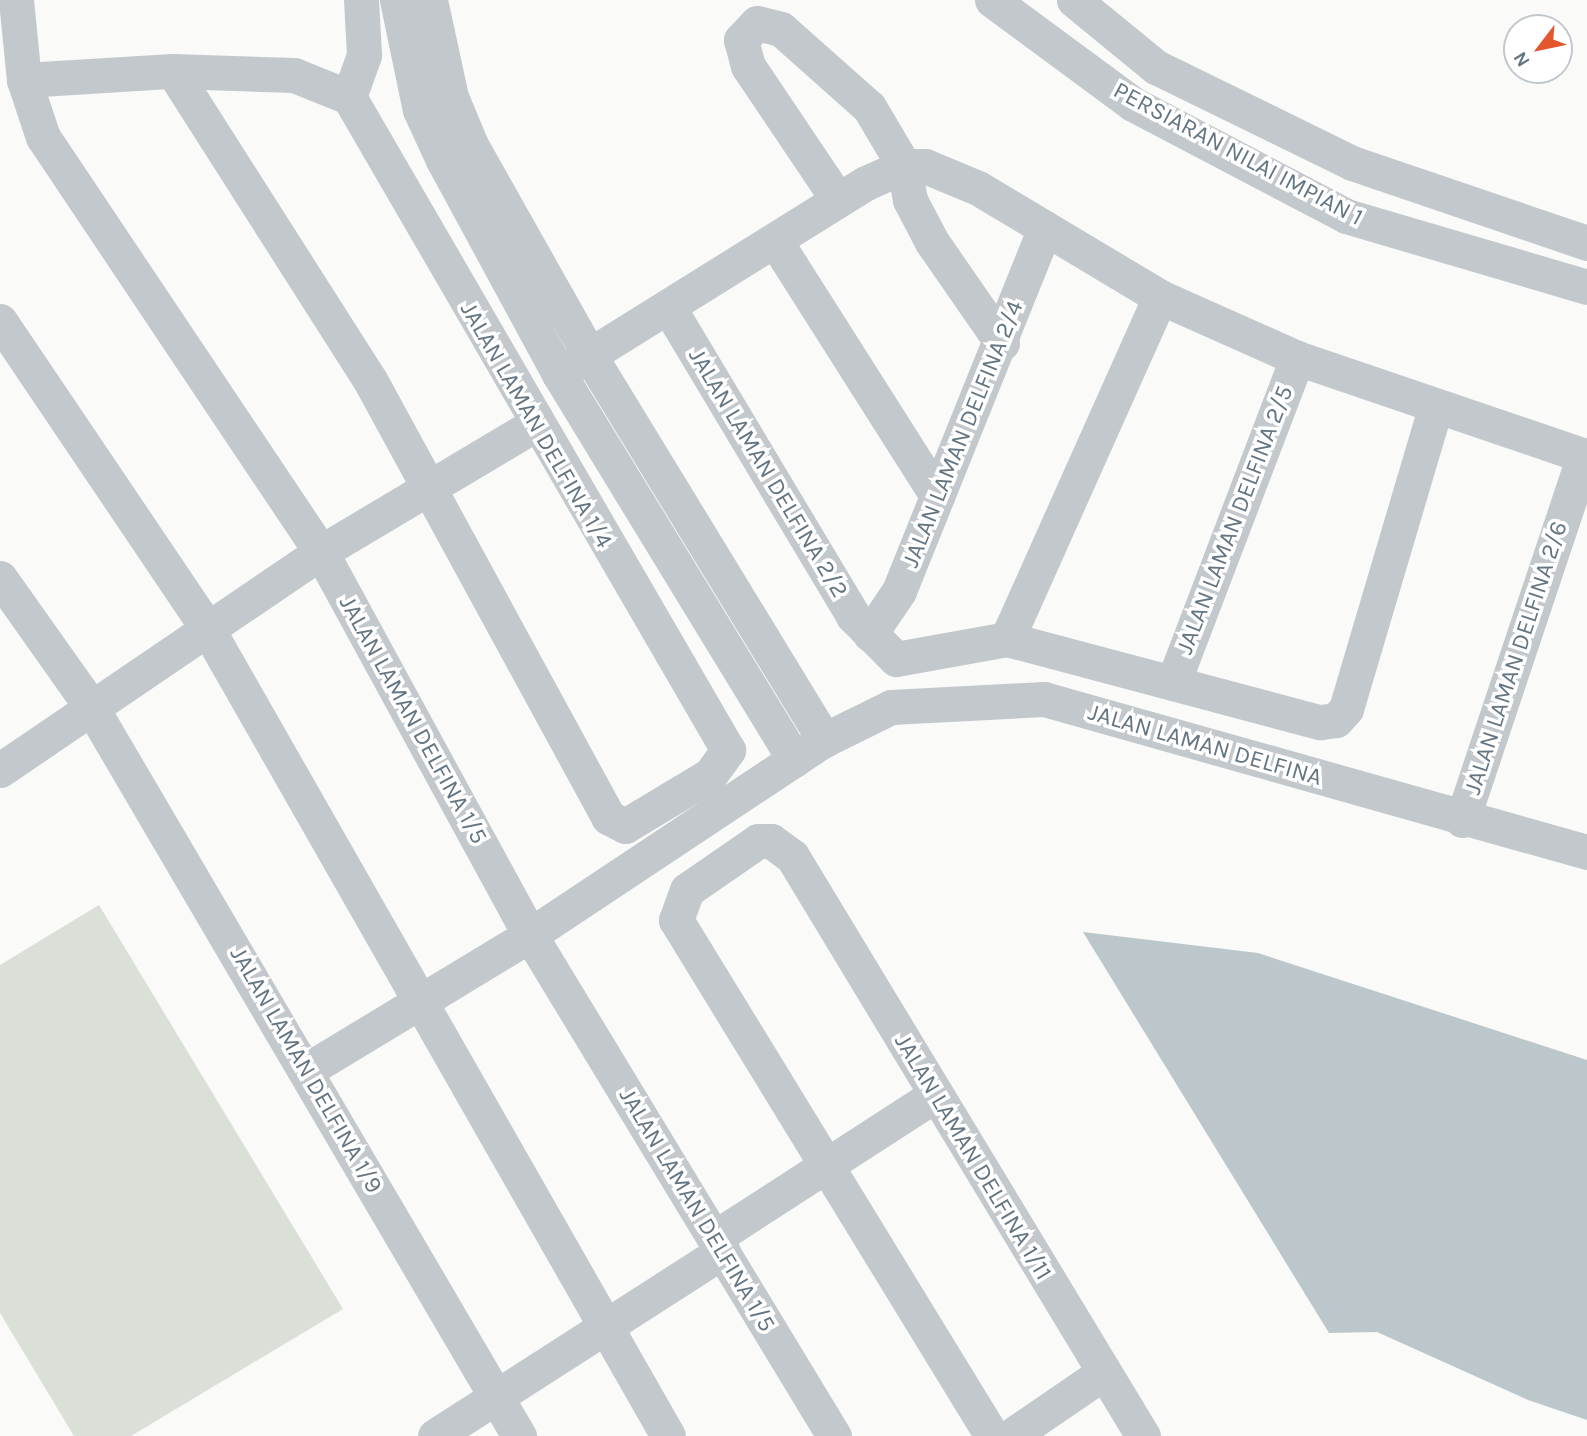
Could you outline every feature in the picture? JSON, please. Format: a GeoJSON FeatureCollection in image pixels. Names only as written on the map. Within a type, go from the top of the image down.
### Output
{"type":"FeatureCollection","features":[{"type":"Feature","properties":{"kind":"street","name":"JALAN LAMAN DELFINA 1/5"},"geometry":{"type":"LineString","coordinates":[[16,0],[24,79],[43,137],[321,552],[530,935],[834,1436]]}},
{"type":"Feature","properties":{"kind":"street"},"geometry":{"type":"LineString","coordinates":[[24,79],[173,71],[294,75],[349,97],[364,55],[361,0]]}},
{"type":"Feature","properties":{"kind":"street"},"geometry":{"type":"LineString","coordinates":[[397,0],[420,110],[559,374],[795,760]]}},
{"type":"Feature","properties":{"kind":"street"},"geometry":{"type":"LineString","coordinates":[[430,0],[448,86],[471,145],[590,356],[824,740]]}},
{"type":"Feature","properties":{"kind":"street","name":"PERSIARAN NILAI IMPIAN 1"},"geometry":{"type":"LineString","coordinates":[[992,0],[1133,104],[1346,216],[1587,287]]}},
{"type":"Feature","properties":{"kind":"street","name":"PERSIARAN NILAI IMPIAN 1"},"geometry":{"type":"LineString","coordinates":[[1074,0],[1156,67],[1352,163],[1587,243]]}},
{"type":"Feature","properties":{"kind":"street"},"geometry":{"type":"LineString","coordinates":[[838,200],[748,66],[741,40],[757,23],[781,29],[843,80],[882,125],[904,166],[910,200],[932,242],[1002,343]]}},
{"type":"Feature","properties":{"kind":"street"},"geometry":{"type":"LineString","coordinates":[[173,71],[370,380],[432,491]]}},
{"type":"Feature","properties":{"kind":"street","name":"JALAN LAMAN DELFINA 1/4"},"geometry":{"type":"LineString","coordinates":[[349,97],[534,425],[728,750],[710,775],[617,826],[432,491]]}},
{"type":"Feature","properties":{"kind":"street"},"geometry":{"type":"LineString","coordinates":[[559,374],[776,242],[838,200],[904,166],[947,172],[1160,297],[1297,358],[1435,408],[1585,457]]}},
{"type":"Feature","properties":{"kind":"street","name":"JALAN LAMAN DELFINA 2/4"},"geometry":{"type":"LineString","coordinates":[[870,634],[899,592],[1002,343],[1045,228]]}},
{"type":"Feature","properties":{"kind":"street"},"geometry":{"type":"LineString","coordinates":[[776,242],[937,496]]}},
{"type":"Feature","properties":{"kind":"street"},"geometry":{"type":"LineString","coordinates":[[1160,297],[1007,639],[1320,722],[1336,720],[1346,709],[1435,408]]}},
{"type":"Feature","properties":{"kind":"street","name":"JALAN LAMAN DELFINA 2/2"},"geometry":{"type":"LineString","coordinates":[[669,308],[842,598],[870,634],[896,659],[1007,639]]}},
{"type":"Feature","properties":{"kind":"street"},"geometry":{"type":"LineString","coordinates":[[0,321],[207,628],[416,1004],[667,1436]]}},
{"type":"Feature","properties":{"kind":"street","name":"JALAN LAMAN DELFINA 2/5"},"geometry":{"type":"LineString","coordinates":[[1172,683],[1297,358]]}},
{"type":"Feature","properties":{"kind":"street"},"geometry":{"type":"LineString","coordinates":[[0,770],[90,705],[321,552],[432,491],[534,425]]}},
{"type":"Feature","properties":{"kind":"street","name":"JALAN LAMAN DELFINA 2/6"},"geometry":{"type":"LineString","coordinates":[[1462,820],[1585,457]]}},
{"type":"Feature","properties":{"kind":"street","name":"JALAN LAMAN DELFINA 1/9"},"geometry":{"type":"LineString","coordinates":[[0,578],[90,705],[307,1070],[519,1436]]}},
{"type":"Feature","properties":{"kind":"street","name":"JALAN LAMAN DELFINA"},"geometry":{"type":"LineString","coordinates":[[307,1070],[530,935],[824,740],[891,707],[1044,699],[1462,820],[1587,852]]}},
{"type":"Feature","properties":{"kind":"street","name":"JALAN LAMAN DELFINA 1/11"},"geometry":{"type":"LineString","coordinates":[[826,1166],[676,920],[687,890],[758,841],[783,846],[1143,1436]]}},
{"type":"Feature","properties":{"kind":"street"},"geometry":{"type":"LineString","coordinates":[[435,1436],[603,1327],[826,1166],[935,1095]]}},
{"type":"Feature","properties":{"kind":"street"},"geometry":{"type":"LineString","coordinates":[[826,1166],[992,1436]]}},
{"type":"Feature","properties":{"kind":"street"},"geometry":{"type":"LineString","coordinates":[[1011,1436],[1104,1373]]}},
{"type":"Feature","properties":{"kind":"shaded area"},"geometry":{"type":"Polygon","coordinates":[[[99,905],[343,1309],[131,1436],[74,1436],[0,1313],[0,965],[99,905]]]}},
{"type":"Feature","properties":{"kind":"shaded area"},"geometry":{"type":"Polygon","coordinates":[[[1083,932],[1258,953],[1587,1060],[1587,1420],[1528,1400],[1377,1332],[1329,1333],[1083,932]]]}}]}
